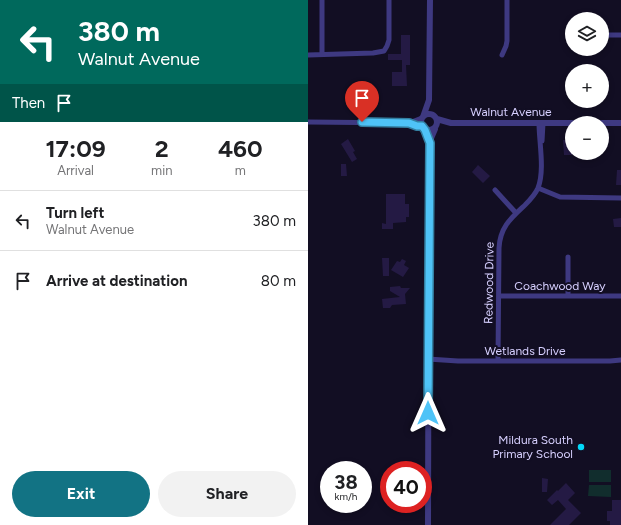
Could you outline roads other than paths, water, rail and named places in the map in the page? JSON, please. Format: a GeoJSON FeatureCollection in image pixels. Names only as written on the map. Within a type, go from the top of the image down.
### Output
{"type":"FeatureCollection","features":[{"type":"Feature","properties":{"kind":"street"},"geometry":{"type":"LineString","coordinates":[[322,0],[322,54]]}},
{"type":"Feature","properties":{"kind":"street"},"geometry":{"type":"LineString","coordinates":[[308,55],[373,53],[384,51],[389,40],[389,0]]}},
{"type":"Feature","properties":{"kind":"street"},"geometry":{"type":"LineString","coordinates":[[430,0],[429,100],[421,120],[430,143]]}},
{"type":"Feature","properties":{"kind":"street"},"geometry":{"type":"LineString","coordinates":[[502,55],[507,41],[507,0]]}},
{"type":"Feature","properties":{"kind":"street"},"geometry":{"type":"LineString","coordinates":[[609,35],[621,35]]}},
{"type":"Feature","properties":{"kind":"street"},"geometry":{"type":"LineString","coordinates":[[428,525],[430,143],[437,125],[429,100]]}},
{"type":"Feature","properties":{"kind":"street"},"geometry":{"type":"LineString","coordinates":[[409,123],[428,114],[435,117]]}},
{"type":"Feature","properties":{"kind":"street","name":"Walnut Avenue"},"geometry":{"type":"LineString","coordinates":[[435,117],[451,123]]}},
{"type":"Feature","properties":{"kind":"street"},"geometry":{"type":"LineString","coordinates":[[308,122],[409,123],[430,131],[435,128]]}},
{"type":"Feature","properties":{"kind":"street","name":"Walnut Avenue"},"geometry":{"type":"LineString","coordinates":[[435,128],[451,123],[565,123]]}},
{"type":"Feature","properties":{"kind":"street"},"geometry":{"type":"LineString","coordinates":[[541,123],[543,134],[538,188],[560,197],[621,198]]}},
{"type":"Feature","properties":{"kind":"street"},"geometry":{"type":"LineString","coordinates":[[609,123],[621,123]]}},
{"type":"Feature","properties":{"kind":"street","name":"Redwood Drive"},"geometry":{"type":"LineString","coordinates":[[498,360],[500,237],[505,226],[532,198],[538,188]]}},
{"type":"Feature","properties":{"kind":"street"},"geometry":{"type":"LineString","coordinates":[[495,190],[516,213]]}},
{"type":"Feature","properties":{"kind":"street"},"geometry":{"type":"LineString","coordinates":[[568,257],[568,295]]}},
{"type":"Feature","properties":{"kind":"street","name":"Coachwood Way"},"geometry":{"type":"LineString","coordinates":[[498,296],[621,296]]}},
{"type":"Feature","properties":{"kind":"street","name":"Wetlands Drive"},"geometry":{"type":"LineString","coordinates":[[428,359],[621,360]]}},
{"type":"Feature","properties":{"kind":"place","name":"Mildura South Primary School"},"geometry":{"type":"Point","coordinates":[581,447]}}]}
